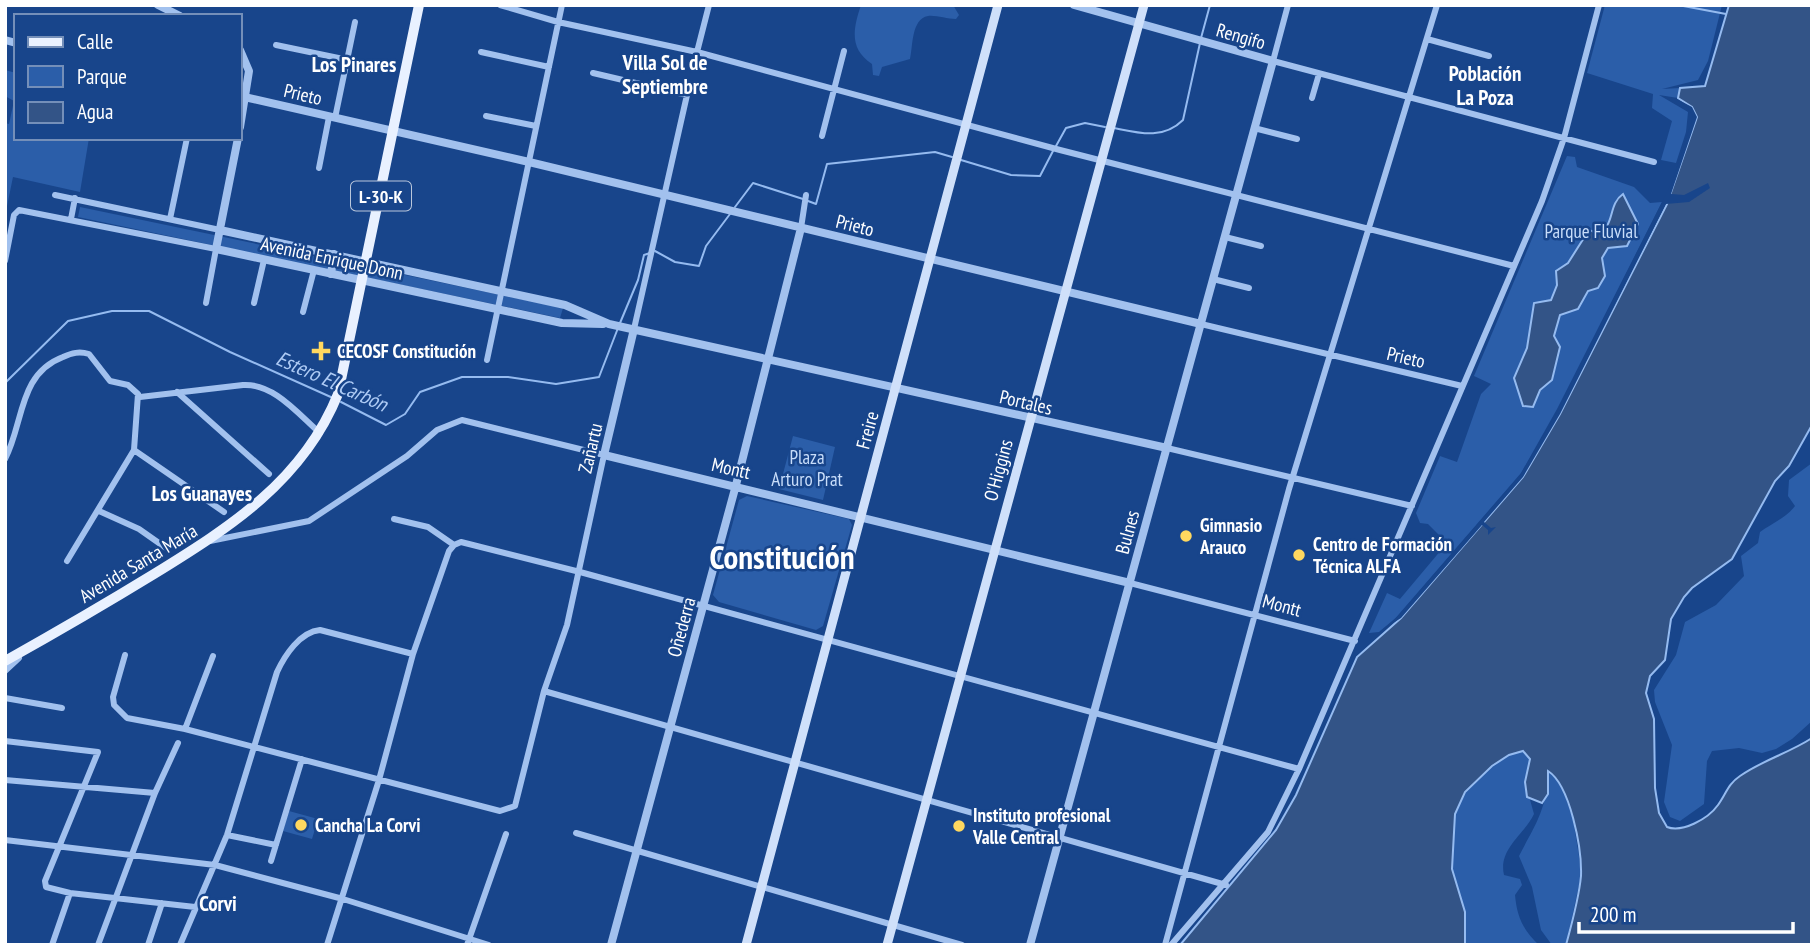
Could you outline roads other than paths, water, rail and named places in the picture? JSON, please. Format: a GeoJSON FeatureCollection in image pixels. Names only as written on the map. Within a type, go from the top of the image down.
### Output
{"type":"FeatureCollection","features":[{"type":"Feature","properties":{"kind":"main road","name":"Avenida Santa María"},"geometry":{"type":"LineString","coordinates":[[5,661],[205,542],[274,490],[304,458],[320,433],[338,394],[419,5]]}},
{"type":"Feature","properties":{"kind":"main road","name":"Freire"},"geometry":{"type":"LineString","coordinates":[[746,945],[932,260],[998,5]]}},
{"type":"Feature","properties":{"kind":"main road","name":"O'Higgins"},"geometry":{"type":"LineString","coordinates":[[887,945],[1144,5]]}},
{"type":"Feature","properties":{"kind":"street"},"geometry":{"type":"LineString","coordinates":[[158,5],[176,14]]}},
{"type":"Feature","properties":{"kind":"street"},"geometry":{"type":"LineString","coordinates":[[499,5],[558,22],[697,52],[1060,150],[1514,266]]}},
{"type":"Feature","properties":{"kind":"street"},"geometry":{"type":"LineString","coordinates":[[487,360],[562,5]]}},
{"type":"Feature","properties":{"kind":"street"},"geometry":{"type":"LineString","coordinates":[[697,52],[709,5]]}},
{"type":"Feature","properties":{"kind":"street","name":"Rengifo"},"geometry":{"type":"LineString","coordinates":[[1074,5],[1319,74],[1654,162]]}},
{"type":"Feature","properties":{"kind":"street","name":"Bulnes"},"geometry":{"type":"LineString","coordinates":[[1030,945],[1289,5]]}},
{"type":"Feature","properties":{"kind":"street"},"geometry":{"type":"LineString","coordinates":[[1166,945],[1217,747],[1293,478],[1437,5]]}},
{"type":"Feature","properties":{"kind":"street"},"geometry":{"type":"LineString","coordinates":[[1171,945],[1226,885],[1268,832],[1299,769],[1514,266],[1564,138],[1599,5]]}},
{"type":"Feature","properties":{"kind":"street"},"geometry":{"type":"LineString","coordinates":[[319,168],[348,60],[355,22]]}},
{"type":"Feature","properties":{"kind":"street"},"geometry":{"type":"LineString","coordinates":[[1427,39],[1489,57]]}},
{"type":"Feature","properties":{"kind":"street"},"geometry":{"type":"LineString","coordinates":[[276,45],[348,60]]}},
{"type":"Feature","properties":{"kind":"street"},"geometry":{"type":"LineString","coordinates":[[822,136],[844,51]]}},
{"type":"Feature","properties":{"kind":"street"},"geometry":{"type":"LineString","coordinates":[[481,52],[549,67]]}},
{"type":"Feature","properties":{"kind":"street"},"geometry":{"type":"LineString","coordinates":[[242,55],[249,71],[243,97]]}},
{"type":"Feature","properties":{"kind":"street","name":"Zañartu"},"geometry":{"type":"LineString","coordinates":[[379,780],[500,811],[515,806],[544,691],[580,572],[631,328],[655,241],[687,94],[593,73]]}},
{"type":"Feature","properties":{"kind":"street"},"geometry":{"type":"LineString","coordinates":[[1312,98],[1319,74]]}},
{"type":"Feature","properties":{"kind":"street","name":"Prieto"},"geometry":{"type":"LineString","coordinates":[[243,97],[528,162],[1462,386]]}},
{"type":"Feature","properties":{"kind":"street"},"geometry":{"type":"LineString","coordinates":[[486,116],[536,126]]}},
{"type":"Feature","properties":{"kind":"street"},"geometry":{"type":"LineString","coordinates":[[1254,128],[1297,139]]}},
{"type":"Feature","properties":{"kind":"street"},"geometry":{"type":"LineString","coordinates":[[170,219],[187,140]]}},
{"type":"Feature","properties":{"kind":"street"},"geometry":{"type":"LineString","coordinates":[[206,303],[237,140]]}},
{"type":"Feature","properties":{"kind":"street","name":"Avenida Enrique Donn"},"geometry":{"type":"LineString","coordinates":[[55,195],[565,305],[609,324]]}},
{"type":"Feature","properties":{"kind":"street","name":"Oñederra"},"geometry":{"type":"LineString","coordinates":[[611,945],[736,485],[801,228],[806,195]]}},
{"type":"Feature","properties":{"kind":"street"},"geometry":{"type":"LineString","coordinates":[[71,219],[75,198]]}},
{"type":"Feature","properties":{"kind":"street","name":"Avenida Enrique Donn"},"geometry":{"type":"LineString","coordinates":[[5,261],[17,211],[71,219],[498,309],[573,323],[631,328]]}},
{"type":"Feature","properties":{"kind":"street"},"geometry":{"type":"LineString","coordinates":[[1225,237],[1261,246]]}},
{"type":"Feature","properties":{"kind":"street"},"geometry":{"type":"LineString","coordinates":[[331,274],[334,254]]}},
{"type":"Feature","properties":{"kind":"street"},"geometry":{"type":"LineString","coordinates":[[254,303],[264,260]]}},
{"type":"Feature","properties":{"kind":"street"},"geometry":{"type":"LineString","coordinates":[[303,312],[314,270]]}},
{"type":"Feature","properties":{"kind":"street"},"geometry":{"type":"LineString","coordinates":[[402,289],[407,270]]}},
{"type":"Feature","properties":{"kind":"street"},"geometry":{"type":"LineString","coordinates":[[1213,279],[1249,288]]}},
{"type":"Feature","properties":{"kind":"street"},"geometry":{"type":"LineString","coordinates":[[573,323],[579,317],[578,310]]}},
{"type":"Feature","properties":{"kind":"street","name":"Portales"},"geometry":{"type":"LineString","coordinates":[[631,328],[1167,448],[1412,506]]}},
{"type":"Feature","properties":{"kind":"street"},"geometry":{"type":"LineString","coordinates":[[5,459],[17,432],[29,387],[43,369],[62,357],[78,352],[89,354],[110,381],[128,385],[140,397]]}},
{"type":"Feature","properties":{"kind":"street"},"geometry":{"type":"LineString","coordinates":[[140,397],[260,386],[320,433]]}},
{"type":"Feature","properties":{"kind":"street"},"geometry":{"type":"LineString","coordinates":[[177,392],[269,474]]}},
{"type":"Feature","properties":{"kind":"street"},"geometry":{"type":"LineString","coordinates":[[67,561],[134,450],[140,397]]}},
{"type":"Feature","properties":{"kind":"street","name":"Montt"},"geometry":{"type":"LineString","coordinates":[[205,542],[309,521],[407,456],[437,430],[462,421],[736,485],[1355,641]]}},
{"type":"Feature","properties":{"kind":"street"},"geometry":{"type":"LineString","coordinates":[[134,450],[224,512]]}},
{"type":"Feature","properties":{"kind":"street"},"geometry":{"type":"LineString","coordinates":[[99,511],[139,529],[166,548]]}},
{"type":"Feature","properties":{"kind":"street"},"geometry":{"type":"LineString","coordinates":[[394,519],[428,527],[454,545]]}},
{"type":"Feature","properties":{"kind":"street"},"geometry":{"type":"LineString","coordinates":[[327,945],[379,780],[413,654],[449,551],[461,542],[829,639],[1299,769]]}},
{"type":"Feature","properties":{"kind":"street"},"geometry":{"type":"LineString","coordinates":[[180,945],[227,835],[276,672],[293,647],[316,630],[413,654]]}},
{"type":"Feature","properties":{"kind":"street"},"geometry":{"type":"LineString","coordinates":[[5,671],[27,649]]}},
{"type":"Feature","properties":{"kind":"street"},"geometry":{"type":"LineString","coordinates":[[125,655],[113,697],[119,712],[127,719],[184,729],[379,780]]}},
{"type":"Feature","properties":{"kind":"street"},"geometry":{"type":"LineString","coordinates":[[184,729],[213,656]]}},
{"type":"Feature","properties":{"kind":"street"},"geometry":{"type":"LineString","coordinates":[[544,691],[1226,885]]}},
{"type":"Feature","properties":{"kind":"street"},"geometry":{"type":"LineString","coordinates":[[5,698],[62,708]]}},
{"type":"Feature","properties":{"kind":"street"},"geometry":{"type":"LineString","coordinates":[[5,741],[98,752],[58,847],[45,881],[46,887],[70,893],[195,907]]}},
{"type":"Feature","properties":{"kind":"street"},"geometry":{"type":"LineString","coordinates":[[98,945],[155,793],[178,743]]}},
{"type":"Feature","properties":{"kind":"street"},"geometry":{"type":"LineString","coordinates":[[271,861],[302,759]]}},
{"type":"Feature","properties":{"kind":"street"},"geometry":{"type":"LineString","coordinates":[[5,780],[155,793]]}},
{"type":"Feature","properties":{"kind":"street"},"geometry":{"type":"LineString","coordinates":[[576,833],[636,853],[962,945]]}},
{"type":"Feature","properties":{"kind":"street"},"geometry":{"type":"LineString","coordinates":[[468,942],[506,834]]}},
{"type":"Feature","properties":{"kind":"street"},"geometry":{"type":"LineString","coordinates":[[227,835],[276,845]]}},
{"type":"Feature","properties":{"kind":"street"},"geometry":{"type":"LineString","coordinates":[[5,840],[132,853],[215,865],[343,899],[468,942],[489,945]]}},
{"type":"Feature","properties":{"kind":"street"},"geometry":{"type":"LineString","coordinates":[[52,945],[70,893]]}},
{"type":"Feature","properties":{"kind":"street"},"geometry":{"type":"LineString","coordinates":[[148,945],[162,903]]}},
{"type":"Feature","properties":{"kind":"water"},"geometry":{"type":"Polygon","coordinates":[[[1729,5],[1812,5],[1812,425],[1789,466],[1775,481],[1732,559],[1684,597],[1671,619],[1665,660],[1650,676],[1646,693],[1654,719],[1655,788],[1659,813],[1667,827],[1680,828],[1701,820],[1714,810],[1740,776],[1812,738],[1812,945],[1566,945],[1581,876],[1577,834],[1563,789],[1548,771],[1548,794],[1542,803],[1527,797],[1525,782],[1530,759],[1523,751],[1509,755],[1492,766],[1465,792],[1455,814],[1452,869],[1465,912],[1465,945],[1180,945],[1276,830],[1296,795],[1357,657],[1401,618],[1523,477],[1560,414],[1667,204],[1697,117],[1692,107],[1678,98],[1680,88],[1705,86],[1729,5]]]}},
{"type":"Feature","properties":{"kind":"water"},"geometry":{"type":"Polygon","coordinates":[[[1623,194],[1638,224],[1627,246],[1608,248],[1602,258],[1605,276],[1598,288],[1588,291],[1578,309],[1560,315],[1554,336],[1560,347],[1552,380],[1540,390],[1533,407],[1523,406],[1514,378],[1527,348],[1534,303],[1551,300],[1557,285],[1556,271],[1568,263],[1589,230],[1597,233],[1607,226],[1615,204],[1623,194]]]}},
{"type":"Feature","properties":{"kind":"waterway","name":"Estero El Carbón"},"geometry":{"type":"LineString","coordinates":[[1201,38],[1210,5]]}},
{"type":"Feature","properties":{"kind":"waterway","name":"Estero El Carbón"},"geometry":{"type":"LineString","coordinates":[[1678,5],[1726,14]]}},
{"type":"Feature","properties":{"kind":"waterway","name":"Estero El Carbón"},"geometry":{"type":"LineString","coordinates":[[1114,128],[1159,133],[1183,120],[1200,43]]}},
{"type":"Feature","properties":{"kind":"waterway","name":"Estero El Carbón"},"geometry":{"type":"LineString","coordinates":[[1056,146],[1066,128],[1085,123],[1105,127]]}},
{"type":"Feature","properties":{"kind":"waterway","name":"Estero El Carbón"},"geometry":{"type":"LineString","coordinates":[[961,160],[1011,175],[1040,176],[1053,151]]}},
{"type":"Feature","properties":{"kind":"waterway","name":"Estero El Carbón"},"geometry":{"type":"LineString","coordinates":[[808,201],[816,204],[827,164],[935,152],[952,157]]}},
{"type":"Feature","properties":{"kind":"waterway","name":"Estero El Carbón"},"geometry":{"type":"LineString","coordinates":[[735,207],[753,183],[803,199]]}},
{"type":"Feature","properties":{"kind":"waterway","name":"Estero El Carbón"},"geometry":{"type":"LineString","coordinates":[[655,251],[675,262],[699,266],[706,246],[730,214]]}},
{"type":"Feature","properties":{"kind":"waterway","name":"Estero El Carbón"},"geometry":{"type":"LineString","coordinates":[[620,323],[638,280],[644,255],[650,253]]}},
{"type":"Feature","properties":{"kind":"waterway","name":"Estero El Carbón"},"geometry":{"type":"LineString","coordinates":[[5,383],[68,321],[112,311],[149,311],[230,352],[333,398]]}},
{"type":"Feature","properties":{"kind":"waterway","name":"Estero El Carbón"},"geometry":{"type":"LineString","coordinates":[[341,402],[386,425],[405,414],[420,392],[462,377],[508,377],[556,384],[599,377],[618,328]]}},
{"type":"Feature","properties":{"kind":"place","name":"CECOSF Constitución"},"geometry":{"type":"Point","coordinates":[321,351]}},
{"type":"Feature","properties":{"kind":"place","name":"Gimnasio Arauco"},"geometry":{"type":"Point","coordinates":[1186,536]}},
{"type":"Feature","properties":{"kind":"place","name":"Centro de Formación Técnica ALFA"},"geometry":{"type":"Point","coordinates":[1299,555]}},
{"type":"Feature","properties":{"kind":"place","name":"Cancha La Corvi"},"geometry":{"type":"Point","coordinates":[301,825]}},
{"type":"Feature","properties":{"kind":"place","name":"Instituto profesional Valle Central"},"geometry":{"type":"Point","coordinates":[959,826]}},
{"type":"Feature","properties":{"kind":"district","name":"Los Pinares"},"geometry":{"type":"Point","coordinates":[354,64]}},
{"type":"Feature","properties":{"kind":"district","name":"Villa Sol de Septiembre"},"geometry":{"type":"Point","coordinates":[665,74]}},
{"type":"Feature","properties":{"kind":"district","name":"Población La Poza"},"geometry":{"type":"Point","coordinates":[1485,85]}},
{"type":"Feature","properties":{"kind":"district","name":"Los Guanayes"},"geometry":{"type":"Point","coordinates":[202,493]}},
{"type":"Feature","properties":{"kind":"district","name":"Constitución"},"geometry":{"type":"Point","coordinates":[782,556]}},
{"type":"Feature","properties":{"kind":"district","name":"Corvi"},"geometry":{"type":"Point","coordinates":[218,903]}},
{"type":"Feature","properties":{"kind":"park label","name":"Parque Fluvial"},"geometry":{"type":"Point","coordinates":[1591,231]}},
{"type":"Feature","properties":{"kind":"park label","name":"Plaza Arturo Prat"},"geometry":{"type":"Point","coordinates":[807,468]}}]}
